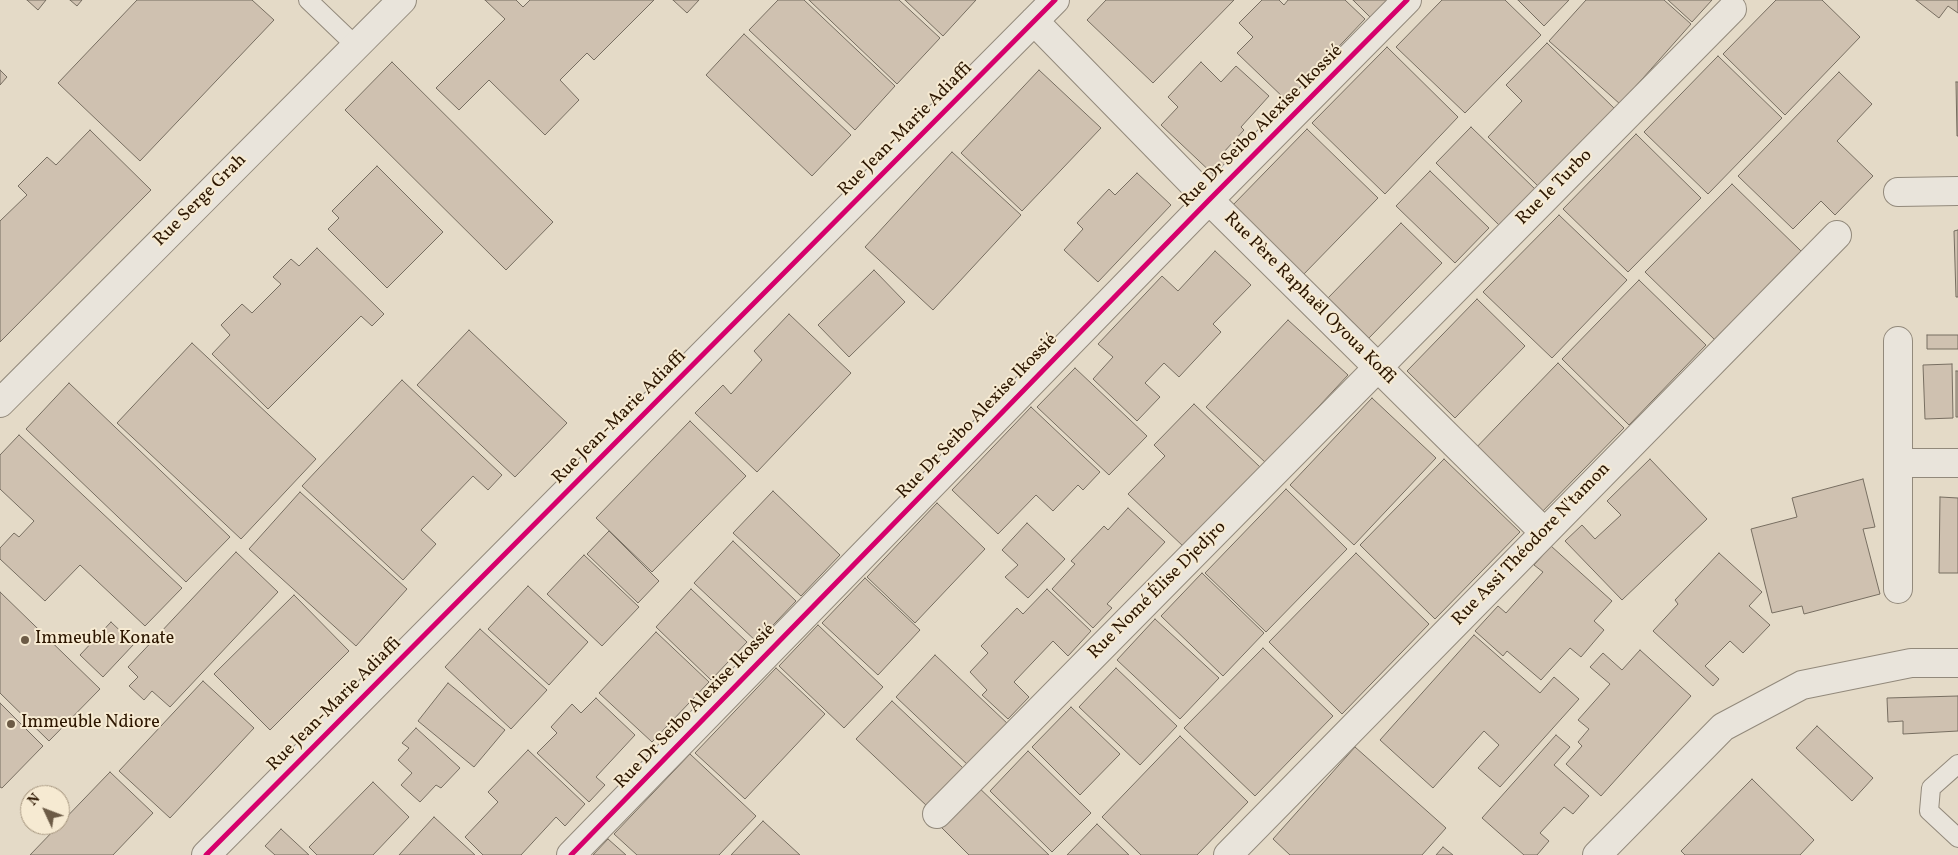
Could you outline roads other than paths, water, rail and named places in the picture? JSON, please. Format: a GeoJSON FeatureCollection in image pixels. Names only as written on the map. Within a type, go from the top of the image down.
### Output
{"type":"FeatureCollection","features":[{"type":"Feature","properties":{"kind":"street","name":"Rue Serge Grah"},"geometry":{"type":"LineString","coordinates":[[0,403],[402,0]]}},
{"type":"Feature","properties":{"kind":"street","name":"Rue Jean-Marie Adiaffi"},"geometry":{"type":"LineString","coordinates":[[206,855],[1055,0]]}},
{"type":"Feature","properties":{"kind":"street","name":"Rue Dr Seibo Alexise Ikossié"},"geometry":{"type":"LineString","coordinates":[[571,855],[1209,200],[1407,0]]}},
{"type":"Feature","properties":{"kind":"street","name":"Rue le Turbo"},"geometry":{"type":"LineString","coordinates":[[1378,367],[1732,9]]}},
{"type":"Feature","properties":{"kind":"street","name":"Rue Père Raphaël Oyoua Koffi"},"geometry":{"type":"LineString","coordinates":[[1034,21],[1209,200],[1544,532]]}},
{"type":"Feature","properties":{"kind":"street"},"geometry":{"type":"LineString","coordinates":[[1898,192],[1958,192]]}},
{"type":"Feature","properties":{"kind":"street","name":"Rue Assi Théodore N'tamon"},"geometry":{"type":"LineString","coordinates":[[1228,855],[1837,235]]}},
{"type":"Feature","properties":{"kind":"street"},"geometry":{"type":"LineString","coordinates":[[1898,341],[1898,589]]}},
{"type":"Feature","properties":{"kind":"street","name":"Rue Nomé Élise Djedjro"},"geometry":{"type":"LineString","coordinates":[[937,814],[1378,367]]}},
{"type":"Feature","properties":{"kind":"street"},"geometry":{"type":"LineString","coordinates":[[1898,463],[1958,463]]}},
{"type":"Feature","properties":{"kind":"street"},"geometry":{"type":"LineString","coordinates":[[1597,855],[1723,727],[1802,685],[1911,664],[1958,663]]}},
{"type":"Feature","properties":{"kind":"lane"},"geometry":{"type":"LineString","coordinates":[[308,0],[356,46]]}},
{"type":"Feature","properties":{"kind":"lane"},"geometry":{"type":"LineString","coordinates":[[1958,764],[1931,788],[1930,811],[1958,838]]}},
{"type":"Feature","properties":{"kind":"place","name":"Immeuble Konate"},"geometry":{"type":"Point","coordinates":[25,640]}},
{"type":"Feature","properties":{"kind":"place","name":"Immeuble Ndiore"},"geometry":{"type":"Point","coordinates":[11,724]}}]}
